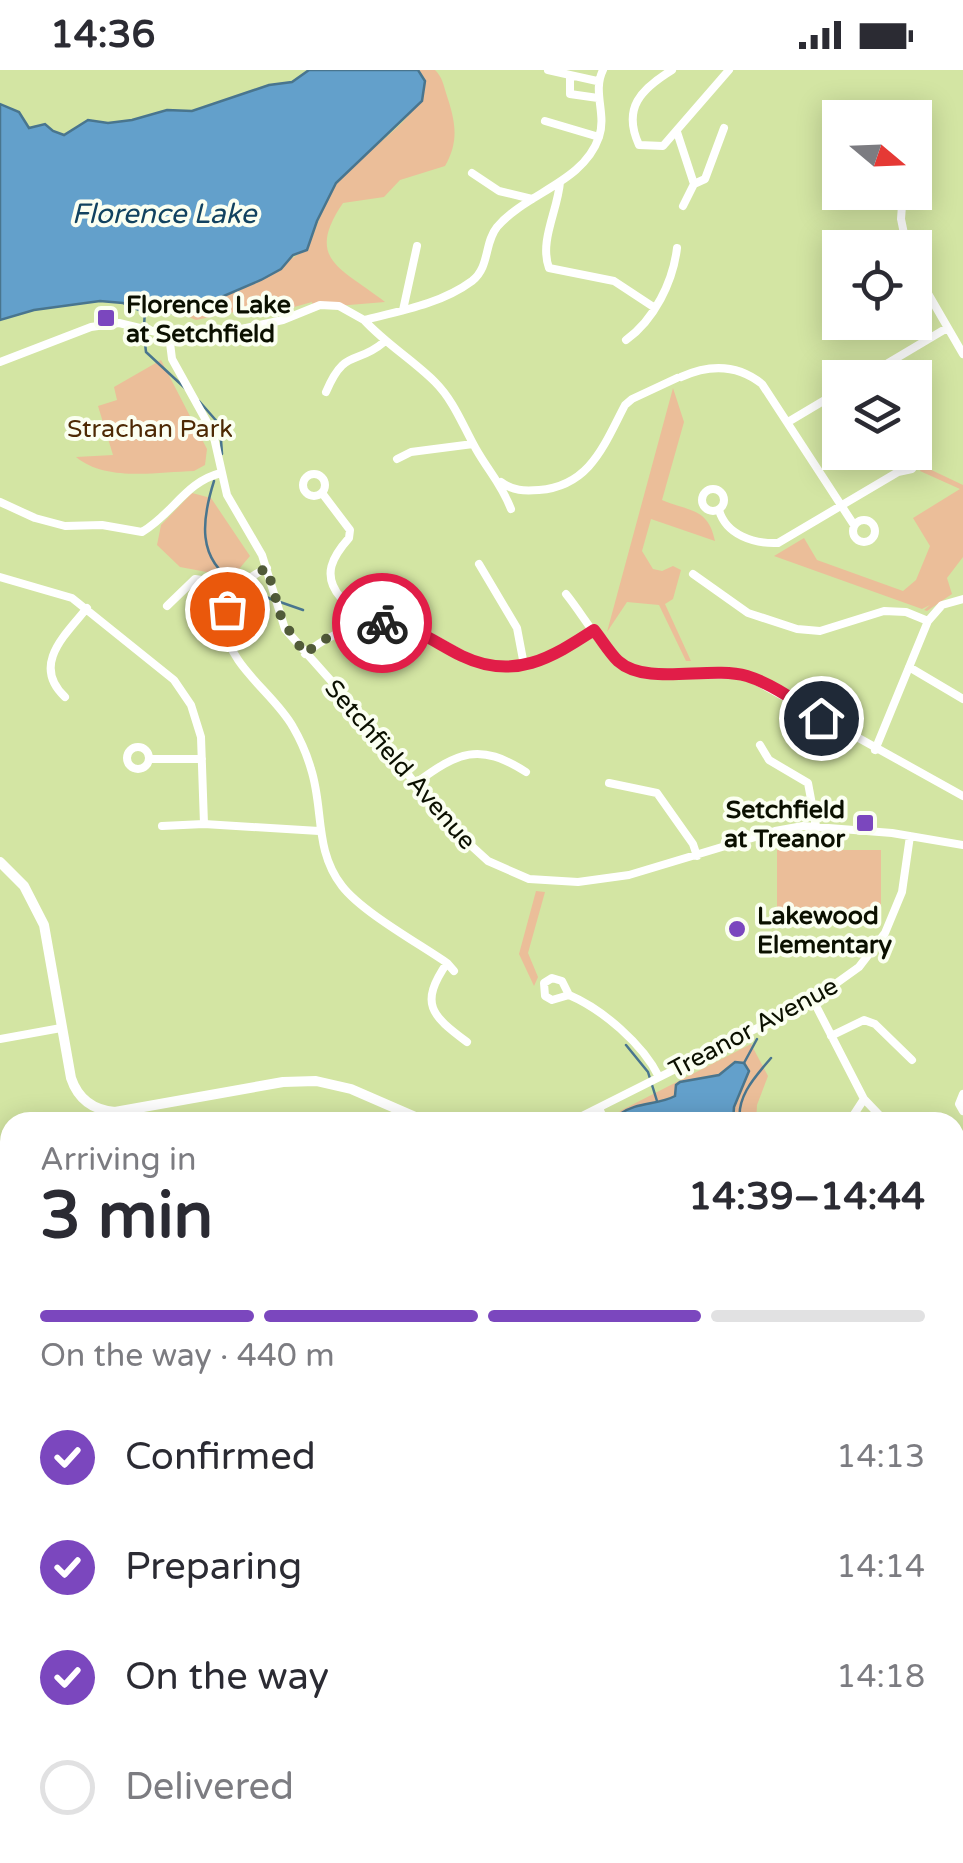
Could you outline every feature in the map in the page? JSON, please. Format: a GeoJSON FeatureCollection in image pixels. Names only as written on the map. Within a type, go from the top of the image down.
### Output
{"type":"FeatureCollection","features":[{"type":"Feature","properties":{"kind":"street"},"geometry":{"type":"LineString","coordinates":[[548,70],[598,81]]}},
{"type":"Feature","properties":{"kind":"street"},"geometry":{"type":"LineString","coordinates":[[364,320],[429,304],[473,280],[486,265],[495,230],[585,163],[599,137],[602,121],[598,81],[603,70]]}},
{"type":"Feature","properties":{"kind":"street"},"geometry":{"type":"LineString","coordinates":[[672,70],[638,97],[633,121],[639,146],[663,146],[729,70]]}},
{"type":"Feature","properties":{"kind":"street"},"geometry":{"type":"LineString","coordinates":[[570,76],[570,94],[598,98]]}},
{"type":"Feature","properties":{"kind":"street"},"geometry":{"type":"LineString","coordinates":[[545,121],[565,120],[599,137]]}},
{"type":"Feature","properties":{"kind":"street"},"geometry":{"type":"LineString","coordinates":[[683,206],[694,184],[705,179],[724,128]]}},
{"type":"Feature","properties":{"kind":"street"},"geometry":{"type":"LineString","coordinates":[[677,132],[694,184]]}},
{"type":"Feature","properties":{"kind":"street"},"geometry":{"type":"LineString","coordinates":[[472,173],[499,191],[532,199]]}},
{"type":"Feature","properties":{"kind":"street"},"geometry":{"type":"LineString","coordinates":[[560,182],[558,204],[546,242],[550,268],[614,281],[654,308]]}},
{"type":"Feature","properties":{"kind":"street"},"geometry":{"type":"LineString","coordinates":[[403,310],[417,246]]}},
{"type":"Feature","properties":{"kind":"street"},"geometry":{"type":"LineString","coordinates":[[626,340],[639,330],[654,308],[674,271],[677,248]]}},
{"type":"Feature","properties":{"kind":"street"},"geometry":{"type":"LineString","coordinates":[[932,302],[963,354]]}},
{"type":"Feature","properties":{"kind":"street"},"geometry":{"type":"LineString","coordinates":[[0,362],[91,328],[119,323],[168,335],[217,334],[282,320],[320,305],[339,306],[364,320],[384,342],[435,382],[455,407],[487,467],[501,482],[511,509]]}},
{"type":"Feature","properties":{"kind":"street"},"geometry":{"type":"LineString","coordinates":[[893,360],[947,328]]}},
{"type":"Feature","properties":{"kind":"street","name":"Setchfield Avenue"},"geometry":{"type":"LineString","coordinates":[[168,335],[172,358],[212,433],[227,495],[258,544],[282,620],[305,654],[357,709],[442,819],[471,848],[502,868],[530,879],[560,883],[604,880],[786,828],[816,826],[963,845]]}},
{"type":"Feature","properties":{"kind":"street"},"geometry":{"type":"LineString","coordinates":[[326,392],[341,364],[354,356],[372,353],[384,342]]}},
{"type":"Feature","properties":{"kind":"street"},"geometry":{"type":"LineString","coordinates":[[501,482],[524,492],[550,489],[583,476],[632,399],[679,377],[715,367],[740,371],[768,390],[854,525]]}},
{"type":"Feature","properties":{"kind":"street"},"geometry":{"type":"LineString","coordinates":[[788,422],[822,402]]}},
{"type":"Feature","properties":{"kind":"street"},"geometry":{"type":"LineString","coordinates":[[397,458],[410,452],[473,444]]}},
{"type":"Feature","properties":{"kind":"street"},"geometry":{"type":"LineString","coordinates":[[719,510],[722,521],[734,532],[770,543],[788,538],[903,470]]}},
{"type":"Feature","properties":{"kind":"street"},"geometry":{"type":"LineString","coordinates":[[0,502],[64,526],[102,525],[142,532],[163,520],[197,482],[221,473]]}},
{"type":"Feature","properties":{"kind":"street"},"geometry":{"type":"LineString","coordinates":[[322,492],[350,530],[330,567],[338,594],[355,609],[360,625]]}},
{"type":"Feature","properties":{"kind":"street"},"geometry":{"type":"LineString","coordinates":[[479,564],[518,628],[524,665]]}},
{"type":"Feature","properties":{"kind":"street"},"geometry":{"type":"LineString","coordinates":[[267,568],[247,578],[232,597],[224,625],[242,662],[292,725],[312,770],[319,831],[331,869],[346,891],[454,971]]}},
{"type":"Feature","properties":{"kind":"street"},"geometry":{"type":"LineString","coordinates":[[693,574],[748,613],[797,629],[820,631],[895,610],[928,621]]}},
{"type":"Feature","properties":{"kind":"street"},"geometry":{"type":"LineString","coordinates":[[0,577],[58,592],[87,608],[174,680],[191,705],[201,738],[204,824]]}},
{"type":"Feature","properties":{"kind":"street"},"geometry":{"type":"LineString","coordinates":[[166,606],[195,579],[232,597]]}},
{"type":"Feature","properties":{"kind":"street"},"geometry":{"type":"LineString","coordinates":[[566,594],[618,661],[631,669],[646,673],[725,672],[747,676],[963,796]]}},
{"type":"Feature","properties":{"kind":"street"},"geometry":{"type":"LineString","coordinates":[[875,750],[928,621],[942,605],[963,599]]}},
{"type":"Feature","properties":{"kind":"street"},"geometry":{"type":"LineString","coordinates":[[65,697],[54,687],[50,662],[60,641],[87,608]]}},
{"type":"Feature","properties":{"kind":"street"},"geometry":{"type":"LineString","coordinates":[[305,654],[334,634],[360,625],[386,623],[410,627],[464,656],[508,667],[550,659],[594,630]]}},
{"type":"Feature","properties":{"kind":"street"},"geometry":{"type":"LineString","coordinates":[[908,667],[963,699]]}},
{"type":"Feature","properties":{"kind":"street"},"geometry":{"type":"LineString","coordinates":[[760,745],[769,760],[808,784],[816,826]]}},
{"type":"Feature","properties":{"kind":"street"},"geometry":{"type":"LineString","coordinates":[[416,784],[444,763],[477,752],[500,756],[526,772]]}},
{"type":"Feature","properties":{"kind":"street"},"geometry":{"type":"LineString","coordinates":[[149,760],[202,759]]}},
{"type":"Feature","properties":{"kind":"street"},"geometry":{"type":"LineString","coordinates":[[609,782],[657,793],[693,844],[697,856]]}},
{"type":"Feature","properties":{"kind":"street"},"geometry":{"type":"LineString","coordinates":[[162,826],[204,824],[319,831]]}},
{"type":"Feature","properties":{"kind":"street","name":"Treanor Avenue"},"geometry":{"type":"LineString","coordinates":[[591,1112],[813,1000],[859,967],[886,933],[902,892],[910,836]]}},
{"type":"Feature","properties":{"kind":"street"},"geometry":{"type":"LineString","coordinates":[[0,862],[24,886],[39,911],[74,1086],[90,1105],[106,1112],[284,1082],[316,1081],[351,1089],[404,1112]]}},
{"type":"Feature","properties":{"kind":"street"},"geometry":{"type":"LineString","coordinates":[[447,963],[431,990],[432,1009],[443,1024],[467,1042]]}},
{"type":"Feature","properties":{"kind":"street"},"geometry":{"type":"LineString","coordinates":[[569,995],[624,1033],[659,1077]]}},
{"type":"Feature","properties":{"kind":"street"},"geometry":{"type":"LineString","coordinates":[[813,1000],[864,1099],[876,1112]]}},
{"type":"Feature","properties":{"kind":"street"},"geometry":{"type":"LineString","coordinates":[[831,1036],[864,1020],[875,1024],[912,1060]]}},
{"type":"Feature","properties":{"kind":"street"},"geometry":{"type":"LineString","coordinates":[[0,1039],[61,1028]]}},
{"type":"Feature","properties":{"kind":"street"},"geometry":{"type":"LineString","coordinates":[[963,1094],[959,1100],[963,1111]]}},
{"type":"Feature","properties":{"kind":"street"},"geometry":{"type":"LineString","coordinates":[[856,1112],[864,1099]]}},
{"type":"Feature","properties":{"kind":"street"},"geometry":{"type":"LineString","coordinates":[[599,1108],[601,1112]]}},
{"type":"Feature","properties":{"kind":"green space"},"geometry":{"type":"Polygon","coordinates":[[[418,70],[435,70],[442,80],[454,121],[450,157],[445,166],[400,180],[384,197],[343,203],[327,238],[333,261],[385,302],[313,308],[312,302],[280,311],[278,303],[196,320],[182,314],[256,282],[307,250],[335,185],[411,112],[425,81],[418,70]]]}},
{"type":"Feature","properties":{"kind":"green space","name":"Strachan Park"},"geometry":{"type":"Polygon","coordinates":[[[161,360],[207,449],[205,465],[194,471],[132,474],[102,470],[76,457],[113,455],[98,406],[117,400],[114,387],[161,360]]]}},
{"type":"Feature","properties":{"kind":"green space"},"geometry":{"type":"Polygon","coordinates":[[[673,388],[684,422],[662,500],[703,517],[715,541],[651,519],[642,551],[653,569],[662,571],[673,566],[681,570],[673,599],[665,604],[691,661],[686,661],[659,605],[627,602],[607,632],[673,388]]]}},
{"type":"Feature","properties":{"kind":"green space"},"geometry":{"type":"Polygon","coordinates":[[[931,470],[963,485],[963,557],[947,578],[952,594],[927,611],[924,610],[930,605],[922,609],[774,556],[804,538],[817,560],[903,591],[916,580],[930,546],[913,518],[960,489],[920,471],[931,470]]]}},
{"type":"Feature","properties":{"kind":"green space"},"geometry":{"type":"Polygon","coordinates":[[[192,493],[211,498],[250,556],[229,581],[212,573],[180,567],[157,545],[161,525],[192,493]]]}},
{"type":"Feature","properties":{"kind":"green space"},"geometry":{"type":"Polygon","coordinates":[[[777,850],[881,850],[881,914],[777,913],[777,850]]]}},
{"type":"Feature","properties":{"kind":"green space"},"geometry":{"type":"Polygon","coordinates":[[[536,891],[545,892],[528,953],[538,977],[534,986],[519,954],[536,891]]]}},
{"type":"Feature","properties":{"kind":"green space"},"geometry":{"type":"Polygon","coordinates":[[[751,1044],[768,1076],[757,1112],[620,1111],[751,1044]]]}},
{"type":"Feature","properties":{"kind":"water","name":"Florence Lake"},"geometry":{"type":"Polygon","coordinates":[[[309,70],[418,70],[425,81],[422,101],[336,183],[307,250],[293,255],[281,269],[261,280],[182,314],[100,301],[34,310],[0,320],[0,104],[19,112],[29,128],[45,124],[64,135],[88,120],[108,123],[167,110],[192,111],[269,85],[292,82],[309,70]]]}},
{"type":"Feature","properties":{"kind":"water"},"geometry":{"type":"Polygon","coordinates":[[[735,1062],[744,1063],[749,1071],[734,1112],[623,1112],[675,1096],[680,1082],[719,1075],[735,1062]]]}},
{"type":"Feature","properties":{"kind":"waterway"},"geometry":{"type":"LineString","coordinates":[[144,326],[145,311]]}},
{"type":"Feature","properties":{"kind":"waterway"},"geometry":{"type":"LineString","coordinates":[[144,334],[146,352],[186,389]]}},
{"type":"Feature","properties":{"kind":"waterway"},"geometry":{"type":"LineString","coordinates":[[199,401],[220,425],[222,454]]}},
{"type":"Feature","properties":{"kind":"waterway"},"geometry":{"type":"LineString","coordinates":[[214,481],[205,524],[208,550],[223,573],[236,583]]}},
{"type":"Feature","properties":{"kind":"waterway"},"geometry":{"type":"LineString","coordinates":[[244,587],[273,600]]}},
{"type":"Feature","properties":{"kind":"waterway"},"geometry":{"type":"LineString","coordinates":[[280,602],[303,610]]}},
{"type":"Feature","properties":{"kind":"waterway"},"geometry":{"type":"LineString","coordinates":[[744,1063],[757,1039]]}},
{"type":"Feature","properties":{"kind":"waterway"},"geometry":{"type":"LineString","coordinates":[[626,1045],[648,1072],[657,1101]]}},
{"type":"Feature","properties":{"kind":"waterway"},"geometry":{"type":"LineString","coordinates":[[740,1112],[744,1095],[771,1058]]}},
{"type":"Feature","properties":{"kind":"way so far"},"geometry":{"type":"LineString","coordinates":[[227,609],[247,578],[267,568],[285,629],[305,654],[334,634],[382,623]]}},
{"type":"Feature","properties":{"kind":"place","name":"Florence Lake at Setchfield"},"geometry":{"type":"Point","coordinates":[106,318]}},
{"type":"Feature","properties":{"kind":"place","name":"Setchfield at Treanor"},"geometry":{"type":"Point","coordinates":[865,823]}},
{"type":"Feature","properties":{"kind":"place","name":"Lakewood Elementary"},"geometry":{"type":"Point","coordinates":[737,929]}},
{"type":"Feature","properties":{"kind":"route"},"geometry":{"type":"LineString","coordinates":[[382,623],[410,627],[464,656],[508,667],[550,659],[594,630],[618,661],[631,669],[646,673],[725,672],[747,676],[821,718]]}}]}
